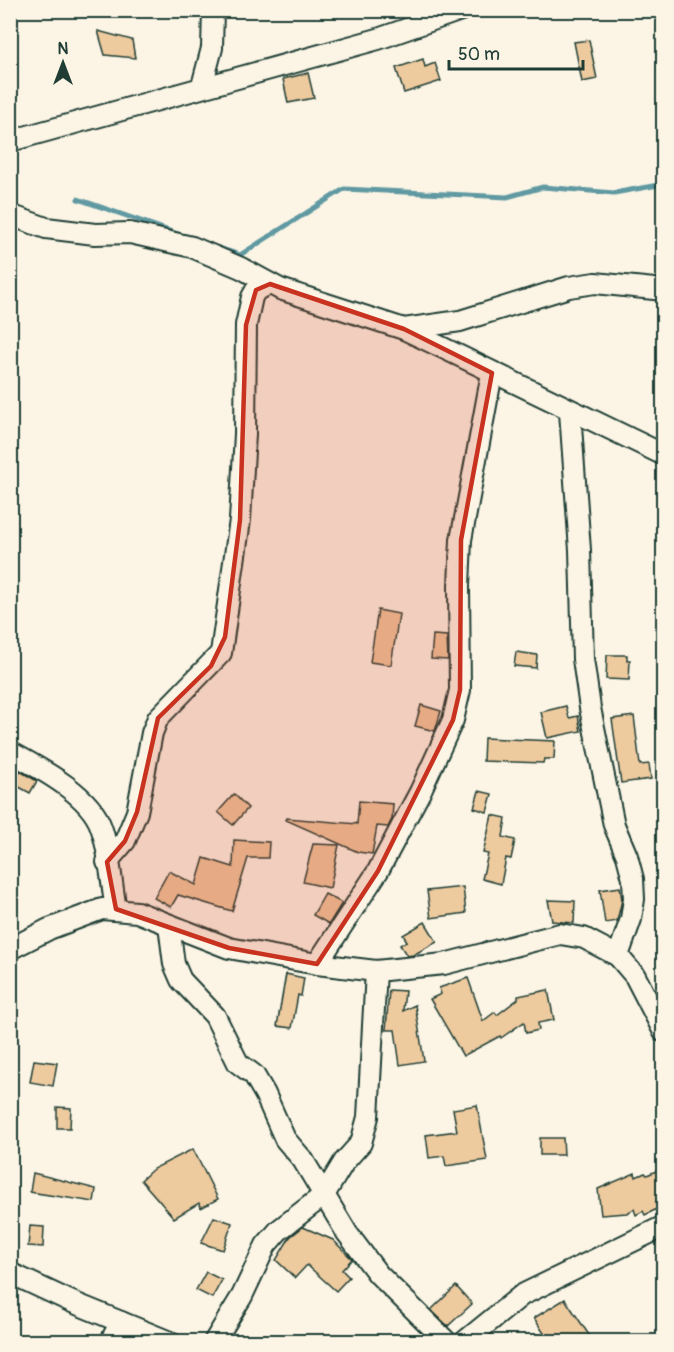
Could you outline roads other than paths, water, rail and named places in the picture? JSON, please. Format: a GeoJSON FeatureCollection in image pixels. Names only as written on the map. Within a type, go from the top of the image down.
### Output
{"type":"FeatureCollection","features":[{"type":"Feature","properties":{"kind":"street"},"geometry":{"type":"LineString","coordinates":[[201,86],[212,48],[213,10]]}},
{"type":"Feature","properties":{"kind":"street"},"geometry":{"type":"LineString","coordinates":[[10,141],[201,86],[378,39],[461,10]]}},
{"type":"Feature","properties":{"kind":"street"},"geometry":{"type":"LineString","coordinates":[[10,215],[46,228],[95,234],[130,233],[192,247],[270,284],[404,329],[570,412],[663,455]]}},
{"type":"Feature","properties":{"kind":"street"},"geometry":{"type":"LineString","coordinates":[[107,862],[125,841],[137,812],[152,733],[158,718],[220,653],[240,520],[245,434],[246,325],[252,297],[256,290],[270,284]]}},
{"type":"Feature","properties":{"kind":"street"},"geometry":{"type":"LineString","coordinates":[[404,329],[460,321],[501,310],[542,293],[587,284],[663,290]]}},
{"type":"Feature","properties":{"kind":"street"},"geometry":{"type":"LineString","coordinates":[[317,964],[378,872],[425,783],[453,720],[460,690],[461,540],[492,373]]}},
{"type":"Feature","properties":{"kind":"street"},"geometry":{"type":"LineString","coordinates":[[570,412],[588,698],[614,825],[627,856],[633,879],[634,899],[631,919],[618,956]]}},
{"type":"Feature","properties":{"kind":"street"},"geometry":{"type":"LineString","coordinates":[[10,752],[58,780],[93,812],[101,827],[116,909]]}},
{"type":"Feature","properties":{"kind":"street"},"geometry":{"type":"LineString","coordinates":[[10,949],[82,915],[102,909],[137,912],[229,948],[317,964],[376,971],[444,964],[560,934],[584,938],[618,956],[635,976],[663,1032]]}},
{"type":"Feature","properties":{"kind":"street"},"geometry":{"type":"LineString","coordinates":[[169,925],[174,964],[181,980],[189,990],[203,1000],[215,1016],[238,1063],[254,1075],[285,1139],[303,1160],[347,1233],[378,1274],[447,1341]]}},
{"type":"Feature","properties":{"kind":"street"},"geometry":{"type":"LineString","coordinates":[[214,1341],[242,1296],[266,1245],[279,1230],[324,1195],[344,1162],[361,1143],[368,1117],[376,971]]}},
{"type":"Feature","properties":{"kind":"street"},"geometry":{"type":"LineString","coordinates":[[464,1341],[522,1295],[663,1226]]}},
{"type":"Feature","properties":{"kind":"street"},"geometry":{"type":"LineString","coordinates":[[10,1273],[170,1341]]}},
{"type":"Feature","properties":{"kind":"street"},"geometry":{"type":"LineString","coordinates":[[110,1341],[121,1322]]}},
{"type":"Feature","properties":{"kind":"waterway"},"geometry":{"type":"LineString","coordinates":[[218,248],[240,255],[344,189],[507,197],[543,187],[614,193],[664,184]]}},
{"type":"Feature","properties":{"kind":"waterway"},"geometry":{"type":"LineString","coordinates":[[78,199],[181,235]]}}]}
